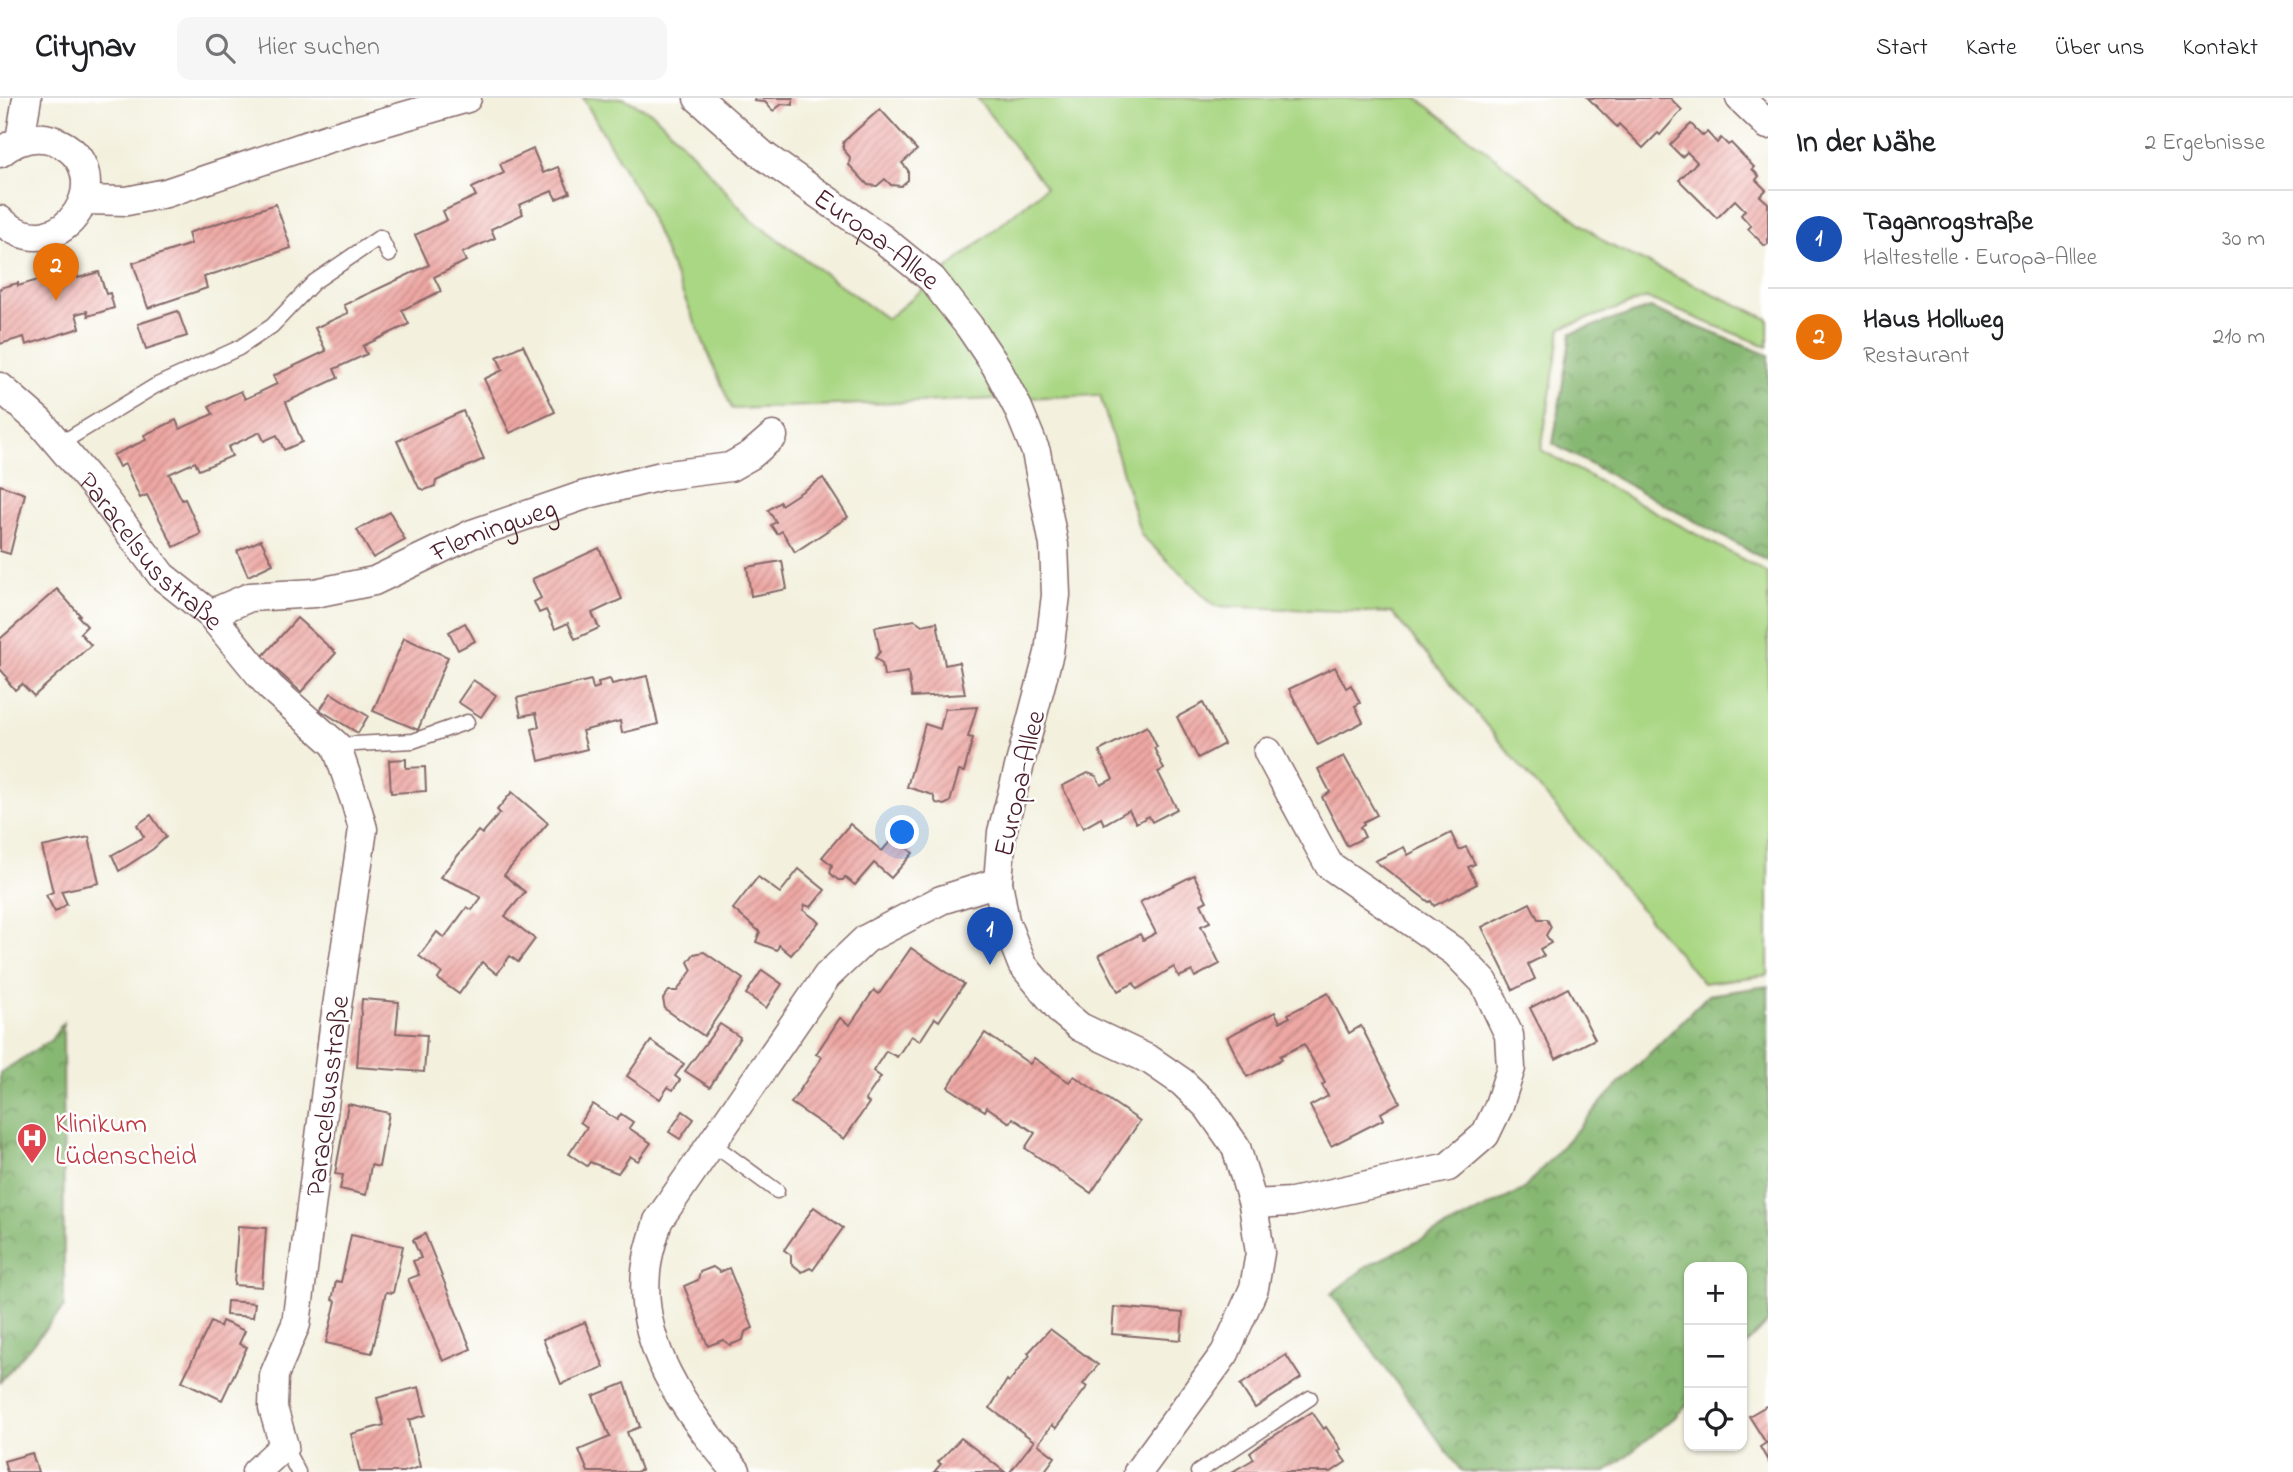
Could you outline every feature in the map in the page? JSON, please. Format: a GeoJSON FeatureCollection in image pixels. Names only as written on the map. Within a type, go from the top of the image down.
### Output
{"type":"FeatureCollection","features":[{"type":"Feature","properties":{"kind":"street"},"geometry":{"type":"LineString","coordinates":[[10,146],[27,98]]}},
{"type":"Feature","properties":{"kind":"street"},"geometry":{"type":"LineString","coordinates":[[85,200],[127,201],[166,193],[329,138],[467,98]]}},
{"type":"Feature","properties":{"kind":"street","name":"Europa-Allee"},"geometry":{"type":"LineString","coordinates":[[698,98],[764,156],[884,240],[932,279],[996,366],[1018,408],[1031,441],[1054,545],[1056,595],[1049,653],[1002,832],[998,882],[1005,921],[1022,964],[1062,1012],[1080,1027],[1150,1060],[1182,1082],[1208,1107],[1236,1147],[1253,1203],[1260,1253],[1254,1288],[1225,1353],[1138,1472]]}},
{"type":"Feature","properties":{"kind":"street"},"geometry":{"type":"LineString","coordinates":[[1740,98],[1768,125]]}},
{"type":"Feature","properties":{"kind":"street"},"geometry":{"type":"LineString","coordinates":[[0,220],[21,234],[49,235],[73,220],[85,200],[83,170],[69,149],[46,138],[33,137],[10,146]]}},
{"type":"Feature","properties":{"kind":"street","name":"Paracelsusstraße"},"geometry":{"type":"LineString","coordinates":[[0,387],[40,422],[95,487],[162,576],[210,614],[270,687],[335,745],[363,829],[335,1020],[296,1324],[274,1375],[272,1408],[285,1446]]}},
{"type":"Feature","properties":{"kind":"street","name":"Flemingweg"},"geometry":{"type":"LineString","coordinates":[[210,614],[250,597],[315,593],[374,581],[472,534],[585,495],[661,476],[730,467],[751,455],[773,436]]}},
{"type":"Feature","properties":{"kind":"street"},"geometry":{"type":"LineString","coordinates":[[1253,1203],[1292,1202],[1448,1167],[1485,1135],[1498,1108],[1511,1068],[1510,1035],[1484,982],[1455,952],[1329,865],[1268,752]]}},
{"type":"Feature","properties":{"kind":"street"},"geometry":{"type":"LineString","coordinates":[[736,1471],[694,1420],[662,1367],[645,1305],[648,1257],[658,1221],[827,976],[866,939],[941,900],[998,882]]}},
{"type":"Feature","properties":{"kind":"street"},"geometry":{"type":"LineString","coordinates":[[256,1472],[285,1446]]}},
{"type":"Feature","properties":{"kind":"lane","name":"Paracelsusstraße"},"geometry":{"type":"LineString","coordinates":[[58,445],[155,386],[239,348],[272,326],[314,282],[380,237],[389,254]]}},
{"type":"Feature","properties":{"kind":"lane"},"geometry":{"type":"LineString","coordinates":[[335,745],[413,741],[467,722]]}},
{"type":"Feature","properties":{"kind":"lane"},"geometry":{"type":"LineString","coordinates":[[710,1142],[777,1191]]}},
{"type":"Feature","properties":{"kind":"lane"},"geometry":{"type":"LineString","coordinates":[[1198,1472],[1310,1398]]}},
{"type":"Feature","properties":{"kind":"lane","name":"Paracelsusstraße"},"geometry":{"type":"LineString","coordinates":[[285,1446],[298,1472]]}},
{"type":"Feature","properties":{"kind":"green space"},"geometry":{"type":"Polygon","coordinates":[[[583,98],[623,98],[653,113],[750,219],[887,319],[1046,187],[977,98],[1417,98],[1609,245],[1768,319],[1768,347],[1647,298],[1561,328],[1541,450],[1768,573],[1768,975],[1703,983],[1392,613],[1215,606],[1141,535],[1100,395],[732,409],[645,205],[583,98]]]}},
{"type":"Feature","properties":{"kind":"green space"},"geometry":{"type":"Polygon","coordinates":[[[1650,308],[1768,355],[1768,561],[1553,444],[1571,333],[1650,308]]]}},
{"type":"Feature","properties":{"kind":"green space"},"geometry":{"type":"Polygon","coordinates":[[[1768,986],[1768,1322],[1747,1344],[1747,1262],[1684,1262],[1684,1407],[1674,1418],[1606,1472],[1462,1472],[1331,1294],[1367,1266],[1523,1190],[1608,1095],[1708,995],[1768,986]]]}},
{"type":"Feature","properties":{"kind":"green space","name":"Klinikum Lüdenscheid"},"geometry":{"type":"Polygon","coordinates":[[[63,1023],[64,1307],[0,1382],[0,1073],[51,1040],[63,1023]]]}},
{"type":"Feature","properties":{"kind":"building"},"geometry":{"type":"Polygon","coordinates":[[[755,98],[793,98],[793,105],[782,104],[773,111],[765,102],[754,101],[755,98]]]}},
{"type":"Feature","properties":{"kind":"building"},"geometry":{"type":"Polygon","coordinates":[[[1588,98],[1670,98],[1682,110],[1660,135],[1658,133],[1643,148],[1588,98]]]}},
{"type":"Feature","properties":{"kind":"building"},"geometry":{"type":"Polygon","coordinates":[[[880,109],[917,150],[902,163],[908,170],[908,180],[901,186],[891,185],[885,179],[877,186],[868,185],[849,165],[850,157],[843,149],[843,142],[880,109]]]}},
{"type":"Feature","properties":{"kind":"building"},"geometry":{"type":"Polygon","coordinates":[[[1691,124],[1703,136],[1707,132],[1717,143],[1721,138],[1728,145],[1731,143],[1754,167],[1752,169],[1759,176],[1756,180],[1766,190],[1760,196],[1768,203],[1768,244],[1765,246],[1748,229],[1751,226],[1741,215],[1745,210],[1735,200],[1717,218],[1679,180],[1697,162],[1687,152],[1682,157],[1670,145],[1691,124]]]}},
{"type":"Feature","properties":{"kind":"building"},"geometry":{"type":"Polygon","coordinates":[[[533,149],[543,173],[558,167],[570,193],[556,199],[552,191],[519,205],[523,214],[491,229],[495,238],[462,253],[466,261],[434,277],[441,291],[402,310],[409,324],[363,346],[367,354],[334,369],[338,378],[286,402],[302,442],[284,450],[277,435],[264,441],[260,432],[228,447],[232,456],[199,470],[195,462],[169,474],[182,500],[185,499],[201,534],[174,547],[147,495],[140,498],[125,464],[119,467],[113,455],[146,440],[144,435],[176,420],[180,429],[213,414],[209,406],[241,391],[245,399],[277,384],[273,376],[326,351],[315,328],[348,313],[344,305],[429,265],[415,235],[447,220],[443,211],[476,196],[472,188],[504,173],[500,164],[533,149]]]}},
{"type":"Feature","properties":{"kind":"building"},"geometry":{"type":"Polygon","coordinates":[[[276,204],[291,248],[204,277],[207,288],[148,308],[133,263],[191,244],[188,233],[276,204]]]}},
{"type":"Feature","properties":{"kind":"building"},"geometry":{"type":"Polygon","coordinates":[[[76,269],[78,278],[99,272],[114,308],[88,316],[87,311],[76,314],[80,328],[26,345],[24,337],[0,344],[0,288],[18,283],[18,286],[76,269]]]}},
{"type":"Feature","properties":{"kind":"building"},"geometry":{"type":"Polygon","coordinates":[[[178,311],[187,336],[146,349],[138,324],[178,311]]]}},
{"type":"Feature","properties":{"kind":"building"},"geometry":{"type":"Polygon","coordinates":[[[523,345],[555,412],[510,433],[484,379],[503,370],[497,357],[523,345]]]}},
{"type":"Feature","properties":{"kind":"building"},"geometry":{"type":"Polygon","coordinates":[[[463,411],[484,459],[436,481],[435,486],[425,490],[419,488],[397,441],[463,411]]]}},
{"type":"Feature","properties":{"kind":"building"},"geometry":{"type":"Polygon","coordinates":[[[823,478],[848,517],[795,552],[782,531],[777,534],[771,525],[776,522],[768,510],[780,502],[781,505],[823,478]]]}},
{"type":"Feature","properties":{"kind":"building"},"geometry":{"type":"Polygon","coordinates":[[[0,485],[25,494],[10,554],[0,551],[0,485]]]}},
{"type":"Feature","properties":{"kind":"building"},"geometry":{"type":"Polygon","coordinates":[[[390,512],[405,540],[373,558],[357,530],[390,512]]]}},
{"type":"Feature","properties":{"kind":"building"},"geometry":{"type":"Polygon","coordinates":[[[261,540],[273,564],[248,576],[237,551],[261,540]]]}},
{"type":"Feature","properties":{"kind":"building"},"geometry":{"type":"Polygon","coordinates":[[[599,548],[622,599],[592,613],[599,628],[575,639],[568,623],[555,629],[546,610],[539,613],[534,602],[541,598],[532,579],[599,548]]]}},
{"type":"Feature","properties":{"kind":"building"},"geometry":{"type":"Polygon","coordinates":[[[782,561],[787,589],[751,596],[747,567],[782,561]]]}},
{"type":"Feature","properties":{"kind":"building"},"geometry":{"type":"Polygon","coordinates":[[[57,589],[87,626],[80,633],[91,645],[34,696],[22,684],[15,690],[0,669],[0,639],[57,589]]]}},
{"type":"Feature","properties":{"kind":"building"},"geometry":{"type":"Polygon","coordinates":[[[297,618],[336,653],[301,692],[262,657],[297,618]]]}},
{"type":"Feature","properties":{"kind":"building"},"geometry":{"type":"Polygon","coordinates":[[[915,620],[922,625],[937,622],[945,665],[959,662],[965,694],[912,697],[908,672],[884,676],[882,663],[875,658],[880,652],[875,627],[915,620]]]}},
{"type":"Feature","properties":{"kind":"building"},"geometry":{"type":"Polygon","coordinates":[[[465,623],[475,641],[458,650],[449,632],[465,623]]]}},
{"type":"Feature","properties":{"kind":"building"},"geometry":{"type":"Polygon","coordinates":[[[404,638],[448,657],[418,730],[373,711],[404,638]]]}},
{"type":"Feature","properties":{"kind":"building"},"geometry":{"type":"Polygon","coordinates":[[[1335,667],[1346,688],[1351,685],[1360,703],[1355,706],[1363,722],[1318,745],[1289,689],[1335,667]]]}},
{"type":"Feature","properties":{"kind":"building"},"geometry":{"type":"Polygon","coordinates":[[[647,676],[658,724],[622,733],[620,721],[582,731],[587,749],[539,761],[532,729],[539,727],[536,713],[521,716],[517,698],[591,680],[593,689],[599,687],[598,682],[610,679],[612,684],[647,676]]]}},
{"type":"Feature","properties":{"kind":"building"},"geometry":{"type":"Polygon","coordinates":[[[473,680],[496,695],[481,717],[458,702],[473,680]]]}},
{"type":"Feature","properties":{"kind":"building"},"geometry":{"type":"Polygon","coordinates":[[[331,693],[368,716],[358,733],[320,710],[331,693]]]}},
{"type":"Feature","properties":{"kind":"building"},"geometry":{"type":"Polygon","coordinates":[[[1203,703],[1224,744],[1198,758],[1177,717],[1203,703]]]}},
{"type":"Feature","properties":{"kind":"building"},"geometry":{"type":"Polygon","coordinates":[[[977,707],[968,737],[973,738],[964,772],[959,771],[950,802],[944,805],[936,803],[933,795],[907,787],[925,724],[940,729],[945,709],[977,707]]]}},
{"type":"Feature","properties":{"kind":"building"},"geometry":{"type":"Polygon","coordinates":[[[1147,726],[1164,769],[1158,772],[1177,809],[1152,822],[1149,816],[1136,823],[1129,810],[1104,824],[1101,818],[1083,828],[1062,786],[1088,773],[1096,776],[1101,785],[1113,779],[1099,751],[1147,726]]]}},
{"type":"Feature","properties":{"kind":"building"},"geometry":{"type":"Polygon","coordinates":[[[1344,756],[1377,815],[1363,822],[1364,825],[1360,827],[1365,837],[1347,846],[1322,797],[1330,792],[1318,769],[1344,756]]]}},
{"type":"Feature","properties":{"kind":"building"},"geometry":{"type":"Polygon","coordinates":[[[406,759],[406,768],[425,767],[426,791],[391,793],[389,760],[406,759]]]}},
{"type":"Feature","properties":{"kind":"building"},"geometry":{"type":"Polygon","coordinates":[[[512,792],[548,823],[504,875],[525,892],[505,916],[535,939],[518,962],[510,956],[497,974],[482,962],[459,994],[438,979],[442,973],[419,956],[437,932],[444,938],[467,907],[472,910],[481,898],[440,877],[478,831],[482,834],[500,813],[497,810],[512,792]]]}},
{"type":"Feature","properties":{"kind":"building"},"geometry":{"type":"Polygon","coordinates":[[[151,815],[166,837],[153,849],[119,871],[112,855],[144,837],[137,825],[151,815]]]}},
{"type":"Feature","properties":{"kind":"building"},"geometry":{"type":"Polygon","coordinates":[[[850,824],[882,851],[894,837],[913,853],[891,878],[874,863],[855,885],[845,877],[838,880],[830,873],[832,865],[822,857],[850,824]]]}},
{"type":"Feature","properties":{"kind":"building"},"geometry":{"type":"Polygon","coordinates":[[[1451,833],[1459,850],[1466,847],[1475,864],[1468,867],[1477,884],[1434,906],[1431,901],[1375,861],[1404,847],[1408,855],[1451,833]]]}},
{"type":"Feature","properties":{"kind":"building"},"geometry":{"type":"Polygon","coordinates":[[[89,837],[99,883],[61,891],[67,904],[55,912],[46,895],[53,892],[42,847],[89,837]]]}},
{"type":"Feature","properties":{"kind":"building"},"geometry":{"type":"Polygon","coordinates":[[[799,869],[825,890],[811,907],[805,905],[803,910],[819,922],[791,955],[779,945],[777,950],[756,942],[760,932],[733,909],[758,877],[780,893],[799,869]]]}},
{"type":"Feature","properties":{"kind":"building"},"geometry":{"type":"Polygon","coordinates":[[[1194,875],[1207,901],[1201,904],[1210,922],[1201,926],[1220,964],[1195,977],[1192,971],[1179,977],[1174,967],[1137,989],[1134,983],[1118,991],[1099,955],[1140,934],[1143,940],[1156,933],[1140,902],[1194,875]]]}},
{"type":"Feature","properties":{"kind":"building"},"geometry":{"type":"Polygon","coordinates":[[[1530,903],[1538,919],[1547,919],[1551,927],[1546,935],[1551,943],[1540,949],[1544,956],[1528,964],[1535,979],[1513,990],[1482,927],[1530,903]]]}},
{"type":"Feature","properties":{"kind":"building"},"geometry":{"type":"Polygon","coordinates":[[[911,948],[964,984],[939,1021],[935,1018],[920,1041],[911,1036],[897,1057],[886,1051],[873,1071],[881,1077],[865,1100],[869,1103],[844,1139],[791,1103],[822,1057],[816,1054],[840,1018],[850,1025],[874,990],[879,994],[911,948]]]}},
{"type":"Feature","properties":{"kind":"building"},"geometry":{"type":"Polygon","coordinates":[[[704,952],[743,979],[704,1036],[665,1009],[663,999],[669,991],[677,991],[692,970],[688,962],[694,954],[704,952]]]}},
{"type":"Feature","properties":{"kind":"building"},"geometry":{"type":"Polygon","coordinates":[[[762,970],[782,984],[766,1008],[746,994],[762,970]]]}},
{"type":"Feature","properties":{"kind":"building"},"geometry":{"type":"Polygon","coordinates":[[[1568,988],[1595,1039],[1556,1059],[1530,1008],[1568,988]]]}},
{"type":"Feature","properties":{"kind":"building"},"geometry":{"type":"Polygon","coordinates":[[[1328,993],[1349,1033],[1361,1026],[1400,1102],[1381,1113],[1384,1119],[1331,1146],[1310,1106],[1328,1096],[1322,1085],[1325,1083],[1304,1044],[1247,1077],[1227,1037],[1275,1012],[1280,1022],[1290,1017],[1288,1014],[1328,993]]]}},
{"type":"Feature","properties":{"kind":"building"},"geometry":{"type":"Polygon","coordinates":[[[362,999],[399,1002],[396,1033],[427,1035],[424,1072],[357,1067],[362,999]]]}},
{"type":"Feature","properties":{"kind":"building"},"geometry":{"type":"Polygon","coordinates":[[[720,1024],[740,1037],[710,1087],[685,1071],[720,1024]]]}},
{"type":"Feature","properties":{"kind":"building"},"geometry":{"type":"Polygon","coordinates":[[[985,1033],[1030,1064],[1034,1058],[1069,1082],[1074,1076],[1140,1121],[1091,1193],[1025,1148],[1035,1133],[1013,1118],[1010,1123],[987,1107],[985,1111],[948,1087],[985,1033]]]}},
{"type":"Feature","properties":{"kind":"building"},"geometry":{"type":"Polygon","coordinates":[[[651,1041],[684,1064],[675,1076],[680,1080],[673,1090],[668,1087],[660,1099],[627,1076],[651,1041]]]}},
{"type":"Feature","properties":{"kind":"building"},"geometry":{"type":"Polygon","coordinates":[[[348,1104],[389,1113],[379,1167],[371,1165],[366,1195],[340,1189],[343,1175],[335,1174],[348,1104]]]}},
{"type":"Feature","properties":{"kind":"building"},"geometry":{"type":"Polygon","coordinates":[[[593,1104],[617,1120],[621,1114],[633,1122],[629,1128],[651,1143],[638,1161],[630,1156],[618,1173],[590,1162],[587,1166],[569,1154],[587,1127],[580,1122],[593,1104]]]}},
{"type":"Feature","properties":{"kind":"building"},"geometry":{"type":"Polygon","coordinates":[[[683,1111],[694,1119],[680,1139],[669,1132],[683,1111]]]}},
{"type":"Feature","properties":{"kind":"building"},"geometry":{"type":"Polygon","coordinates":[[[814,1207],[843,1228],[813,1270],[810,1268],[802,1272],[791,1263],[791,1255],[784,1250],[814,1207]]]}},
{"type":"Feature","properties":{"kind":"building"},"geometry":{"type":"Polygon","coordinates":[[[238,1226],[266,1228],[262,1287],[234,1285],[238,1226]]]}},
{"type":"Feature","properties":{"kind":"building"},"geometry":{"type":"Polygon","coordinates":[[[425,1234],[471,1349],[443,1361],[408,1279],[419,1275],[413,1261],[421,1258],[413,1240],[425,1234]]]}},
{"type":"Feature","properties":{"kind":"building"},"geometry":{"type":"Polygon","coordinates":[[[351,1235],[403,1246],[393,1293],[386,1292],[372,1353],[326,1343],[336,1301],[332,1300],[336,1281],[341,1282],[351,1235]]]}},
{"type":"Feature","properties":{"kind":"building"},"geometry":{"type":"Polygon","coordinates":[[[713,1267],[720,1272],[729,1268],[753,1328],[745,1332],[743,1340],[730,1345],[723,1340],[708,1346],[684,1286],[698,1280],[700,1272],[713,1267]]]}},
{"type":"Feature","properties":{"kind":"building"},"geometry":{"type":"Polygon","coordinates":[[[227,1301],[255,1303],[253,1317],[226,1315],[227,1301]]]}},
{"type":"Feature","properties":{"kind":"building"},"geometry":{"type":"Polygon","coordinates":[[[1114,1307],[1183,1313],[1181,1340],[1112,1334],[1114,1307]]]}},
{"type":"Feature","properties":{"kind":"building"},"geometry":{"type":"Polygon","coordinates":[[[222,1321],[245,1331],[239,1344],[247,1347],[222,1400],[182,1381],[211,1322],[220,1327],[222,1321]]]}},
{"type":"Feature","properties":{"kind":"building"},"geometry":{"type":"Polygon","coordinates":[[[585,1322],[604,1367],[561,1384],[543,1339],[585,1322]]]}},
{"type":"Feature","properties":{"kind":"building"},"geometry":{"type":"Polygon","coordinates":[[[1050,1329],[1098,1365],[1083,1384],[1087,1387],[1056,1428],[1052,1425],[1038,1444],[1055,1457],[1044,1472],[1010,1472],[1034,1441],[990,1408],[1007,1380],[1009,1382],[1030,1355],[1028,1353],[1050,1329]]]}},
{"type":"Feature","properties":{"kind":"building"},"geometry":{"type":"Polygon","coordinates":[[[1286,1355],[1301,1378],[1255,1408],[1240,1385],[1286,1355]]]}},
{"type":"Feature","properties":{"kind":"building"},"geometry":{"type":"Polygon","coordinates":[[[625,1383],[640,1427],[627,1432],[641,1470],[588,1472],[579,1450],[610,1437],[593,1396],[625,1383]]]}},
{"type":"Feature","properties":{"kind":"building"},"geometry":{"type":"Polygon","coordinates":[[[419,1387],[426,1415],[409,1420],[420,1467],[403,1472],[360,1472],[351,1434],[384,1425],[377,1398],[419,1387]]]}},
{"type":"Feature","properties":{"kind":"building"},"geometry":{"type":"Polygon","coordinates":[[[1768,1405],[1768,1461],[1760,1447],[1766,1443],[1749,1416],[1768,1405]]]}},
{"type":"Feature","properties":{"kind":"building"},"geometry":{"type":"Polygon","coordinates":[[[1312,1412],[1341,1449],[1338,1451],[1346,1462],[1331,1472],[1232,1472],[1254,1459],[1250,1453],[1264,1442],[1312,1412]]]}},
{"type":"Feature","properties":{"kind":"building"},"geometry":{"type":"Polygon","coordinates":[[[961,1438],[1005,1472],[934,1472],[941,1464],[938,1462],[961,1438]]]}},
{"type":"Feature","properties":{"kind":"building"},"geometry":{"type":"Polygon","coordinates":[[[32,1453],[38,1472],[7,1472],[4,1461],[32,1453]]]}},
{"type":"Feature","properties":{"kind":"place","name":"Haus Hollweg"},"geometry":{"type":"Point","coordinates":[56,301]}},
{"type":"Feature","properties":{"kind":"place","name":"Taganrogstraße"},"geometry":{"type":"Point","coordinates":[990,965]}},
{"type":"Feature","properties":{"kind":"place","name":"Klinikum Lüdenscheid"},"geometry":{"type":"Point","coordinates":[32,1165]}}]}
